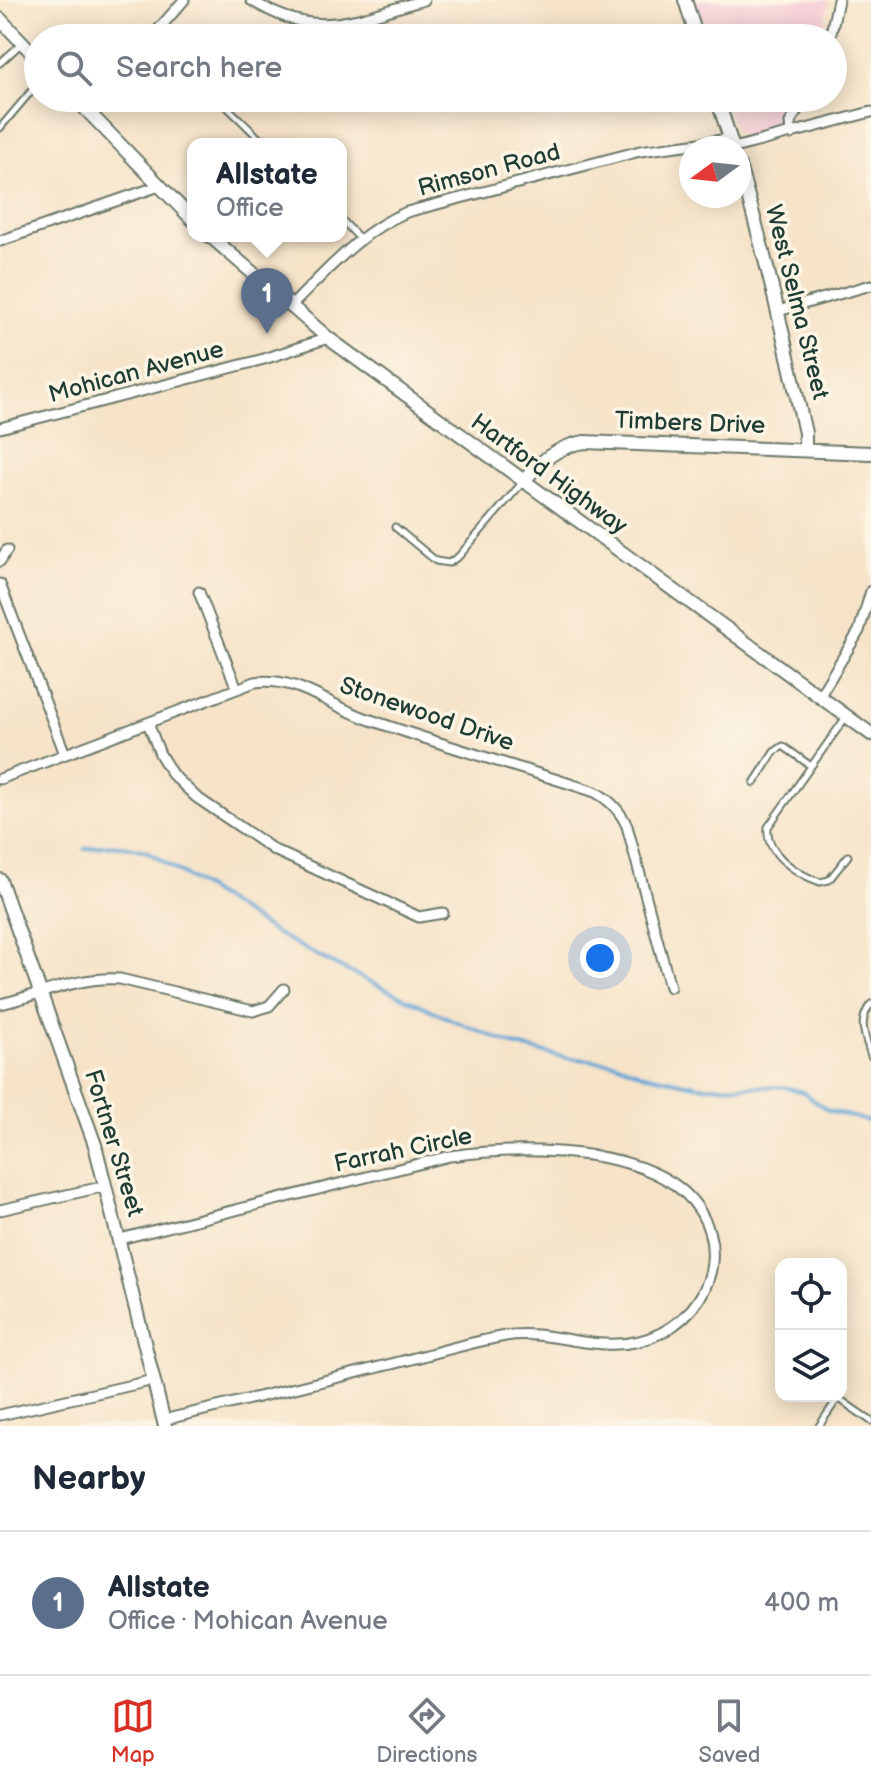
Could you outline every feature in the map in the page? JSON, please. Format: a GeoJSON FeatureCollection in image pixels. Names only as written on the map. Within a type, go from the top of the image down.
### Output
{"type":"FeatureCollection","features":[{"type":"Feature","properties":{"kind":"street"},"geometry":{"type":"LineString","coordinates":[[165,24],[184,0]]}},
{"type":"Feature","properties":{"kind":"street"},"geometry":{"type":"LineString","coordinates":[[251,0],[295,22],[311,24]]}},
{"type":"Feature","properties":{"kind":"street"},"geometry":{"type":"LineString","coordinates":[[336,24],[424,0]]}},
{"type":"Feature","properties":{"kind":"street"},"geometry":{"type":"LineString","coordinates":[[685,0],[693,24]]}},
{"type":"Feature","properties":{"kind":"street"},"geometry":{"type":"LineString","coordinates":[[833,24],[838,0]]}},
{"type":"Feature","properties":{"kind":"street"},"geometry":{"type":"LineString","coordinates":[[0,19],[23,43]]}},
{"type":"Feature","properties":{"kind":"street"},"geometry":{"type":"LineString","coordinates":[[89,112],[187,214]]}},
{"type":"Feature","properties":{"kind":"street"},"geometry":{"type":"LineString","coordinates":[[722,112],[730,136]]}},
{"type":"Feature","properties":{"kind":"street"},"geometry":{"type":"LineString","coordinates":[[791,134],[790,123],[796,112]]}},
{"type":"Feature","properties":{"kind":"street","name":"Rimson Road"},"geometry":{"type":"LineString","coordinates":[[751,142],[871,112]]}},
{"type":"Feature","properties":{"kind":"street","name":"Rimson Road"},"geometry":{"type":"LineString","coordinates":[[290,307],[360,239],[379,225],[407,212],[640,151],[679,148]]}},
{"type":"Feature","properties":{"kind":"street"},"geometry":{"type":"LineString","coordinates":[[0,241],[159,186]]}},
{"type":"Feature","properties":{"kind":"street","name":"West Selma Street"},"geometry":{"type":"LineString","coordinates":[[751,204],[805,433],[805,450]]}},
{"type":"Feature","properties":{"kind":"street","name":"Hartford Highway"},"geometry":{"type":"LineString","coordinates":[[217,242],[328,338],[871,734]]}},
{"type":"Feature","properties":{"kind":"street"},"geometry":{"type":"LineString","coordinates":[[778,311],[871,285]]}},
{"type":"Feature","properties":{"kind":"street","name":"Mohican Avenue"},"geometry":{"type":"LineString","coordinates":[[0,428],[264,359],[328,338]]}},
{"type":"Feature","properties":{"kind":"street","name":"Timbers Drive"},"geometry":{"type":"LineString","coordinates":[[523,482],[556,450],[584,442],[871,453]]}},
{"type":"Feature","properties":{"kind":"street"},"geometry":{"type":"LineString","coordinates":[[0,561],[7,550]]}},
{"type":"Feature","properties":{"kind":"street"},"geometry":{"type":"LineString","coordinates":[[0,584],[65,754]]}},
{"type":"Feature","properties":{"kind":"street"},"geometry":{"type":"LineString","coordinates":[[819,697],[859,631],[871,591]]}},
{"type":"Feature","properties":{"kind":"street"},"geometry":{"type":"LineString","coordinates":[[199,592],[237,689]]}},
{"type":"Feature","properties":{"kind":"street","name":"Stonewood Drive"},"geometry":{"type":"LineString","coordinates":[[0,779],[237,689],[265,681],[294,684],[367,719],[595,792],[609,800],[627,826],[670,987]]}},
{"type":"Feature","properties":{"kind":"street"},"geometry":{"type":"LineString","coordinates":[[148,723],[160,754],[184,787],[274,850],[419,917],[443,913]]}},
{"type":"Feature","properties":{"kind":"street","name":"Fortner Street"},"geometry":{"type":"LineString","coordinates":[[0,880],[84,1112],[120,1239],[164,1423]]}},
{"type":"Feature","properties":{"kind":"street"},"geometry":{"type":"LineString","coordinates":[[0,1004],[79,980],[120,979],[253,1011],[269,1006],[284,989]]}},
{"type":"Feature","properties":{"kind":"street","name":"Farrah Circle"},"geometry":{"type":"LineString","coordinates":[[120,1239],[450,1156],[496,1152],[593,1154],[651,1171],[672,1182],[699,1207],[712,1239],[711,1271],[700,1296],[674,1324],[649,1337],[600,1345],[508,1335],[164,1423]]}},
{"type":"Feature","properties":{"kind":"street"},"geometry":{"type":"LineString","coordinates":[[0,1210],[106,1186]]}},
{"type":"Feature","properties":{"kind":"street"},"geometry":{"type":"LineString","coordinates":[[0,1415],[154,1380]]}},
{"type":"Feature","properties":{"kind":"lane"},"geometry":{"type":"LineString","coordinates":[[0,63],[23,43]]}},
{"type":"Feature","properties":{"kind":"lane"},"geometry":{"type":"LineString","coordinates":[[0,128],[24,100]]}},
{"type":"Feature","properties":{"kind":"lane"},"geometry":{"type":"LineString","coordinates":[[232,112],[259,138]]}},
{"type":"Feature","properties":{"kind":"lane"},"geometry":{"type":"LineString","coordinates":[[347,225],[360,239]]}},
{"type":"Feature","properties":{"kind":"lane"},"geometry":{"type":"LineString","coordinates":[[395,527],[436,561],[449,563],[459,556],[523,482]]}},
{"type":"Feature","properties":{"kind":"lane"},"geometry":{"type":"LineString","coordinates":[[846,717],[768,827],[767,837],[771,849],[820,882],[829,880],[848,856]]}},
{"type":"Feature","properties":{"kind":"lane"},"geometry":{"type":"LineString","coordinates":[[754,783],[774,752],[783,746],[811,766]]}},
{"type":"Feature","properties":{"kind":"lane"},"geometry":{"type":"LineString","coordinates":[[871,1004],[863,1015],[863,1031],[871,1056]]}},
{"type":"Feature","properties":{"kind":"lane"},"geometry":{"type":"LineString","coordinates":[[819,1426],[838,1398],[869,1420],[862,1426]]}},
{"type":"Feature","properties":{"kind":"shaded area"},"geometry":{"type":"Polygon","coordinates":[[[692,0],[829,0],[825,24],[700,24],[692,0]]]}},
{"type":"Feature","properties":{"kind":"shaded area"},"geometry":{"type":"Polygon","coordinates":[[[729,112],[786,112],[776,126],[745,136],[735,131],[729,112]]]}},
{"type":"Feature","properties":{"kind":"waterway"},"geometry":{"type":"LineString","coordinates":[[85,849],[116,846],[148,852],[275,933],[341,968],[513,1045],[567,1058],[616,1063],[643,1074],[700,1086],[785,1087],[803,1092],[827,1110],[871,1122]]}},
{"type":"Feature","properties":{"kind":"place","name":"Allstate"},"geometry":{"type":"Point","coordinates":[267,334]}}]}
